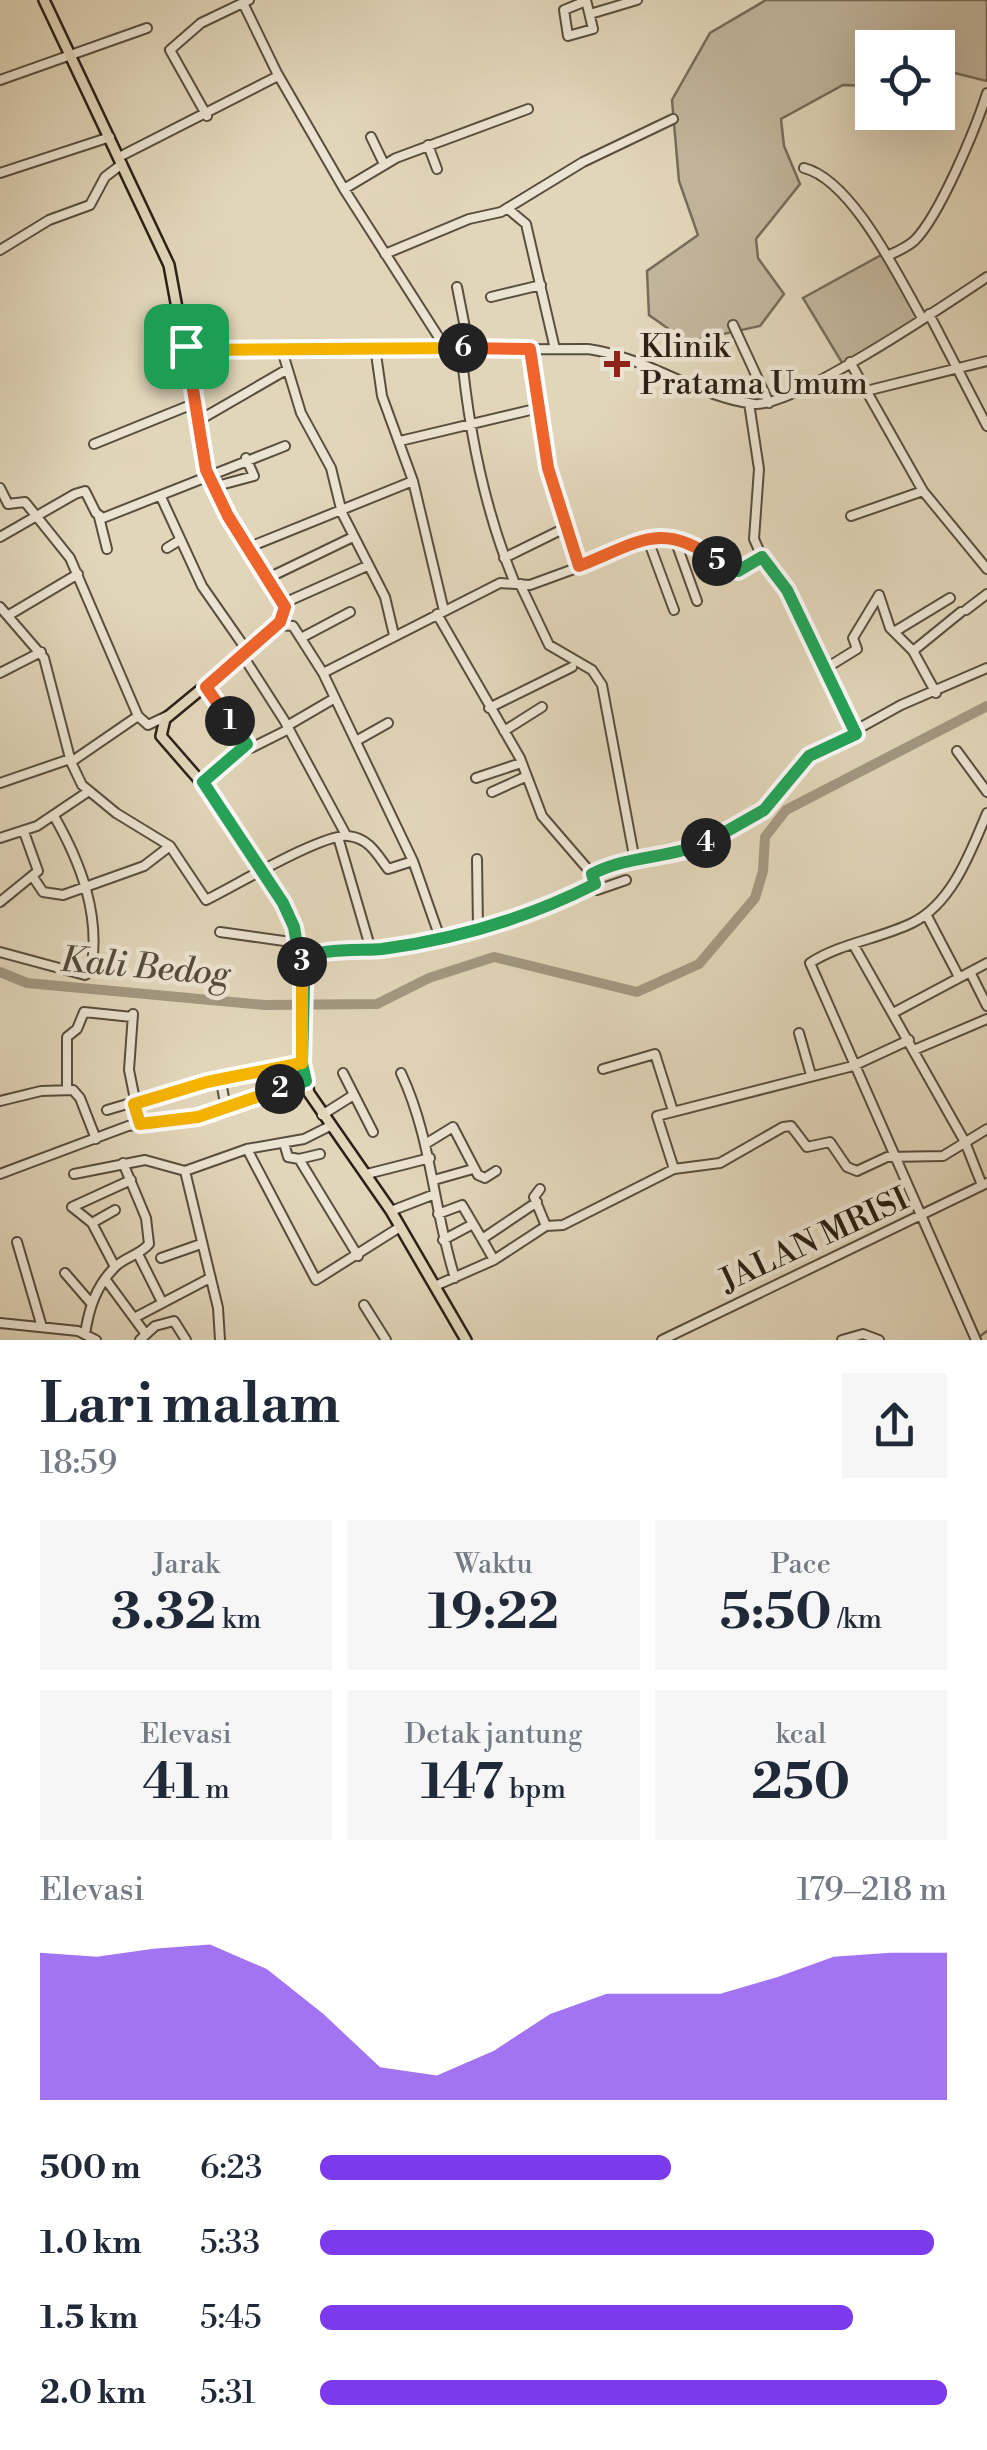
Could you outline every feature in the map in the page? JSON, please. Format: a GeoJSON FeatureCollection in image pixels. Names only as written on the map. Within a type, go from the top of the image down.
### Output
{"type":"FeatureCollection","features":[{"type":"Feature","properties":{"kind":"main road"},"geometry":{"type":"LineString","coordinates":[[44,0],[169,266],[190,350],[193,404],[208,475],[247,548],[284,605],[277,626],[170,714],[160,728],[163,740],[203,782],[286,910],[301,958],[302,1063],[306,1081],[322,1115],[391,1211],[465,1340]]}},
{"type":"Feature","properties":{"kind":"street"},"geometry":{"type":"LineString","coordinates":[[586,0],[592,30],[567,35],[564,10],[586,0]]}},
{"type":"Feature","properties":{"kind":"street"},"geometry":{"type":"LineString","coordinates":[[590,14],[637,0]]}},
{"type":"Feature","properties":{"kind":"street"},"geometry":{"type":"LineString","coordinates":[[207,116],[170,50],[201,23],[246,1],[278,76],[433,343]]}},
{"type":"Feature","properties":{"kind":"street"},"geometry":{"type":"LineString","coordinates":[[0,80],[147,28]]}},
{"type":"Feature","properties":{"kind":"street"},"geometry":{"type":"LineString","coordinates":[[0,250],[49,220],[94,202],[106,178],[121,161],[278,76]]}},
{"type":"Feature","properties":{"kind":"street"},"geometry":{"type":"LineString","coordinates":[[886,256],[910,244],[922,231],[966,147],[987,93]]}},
{"type":"Feature","properties":{"kind":"street"},"geometry":{"type":"LineString","coordinates":[[344,189],[384,164],[528,109]]}},
{"type":"Feature","properties":{"kind":"street"},"geometry":{"type":"LineString","coordinates":[[384,254],[414,239],[507,208],[583,162],[673,119]]}},
{"type":"Feature","properties":{"kind":"street"},"geometry":{"type":"LineString","coordinates":[[0,173],[110,137]]}},
{"type":"Feature","properties":{"kind":"street"},"geometry":{"type":"LineString","coordinates":[[371,137],[384,164]]}},
{"type":"Feature","properties":{"kind":"street"},"geometry":{"type":"LineString","coordinates":[[428,145],[437,169]]}},
{"type":"Feature","properties":{"kind":"street"},"geometry":{"type":"LineString","coordinates":[[804,168],[830,179],[886,256],[958,368],[987,426]]}},
{"type":"Feature","properties":{"kind":"street"},"geometry":{"type":"LineString","coordinates":[[507,208],[526,224],[555,349]]}},
{"type":"Feature","properties":{"kind":"street"},"geometry":{"type":"LineString","coordinates":[[190,350],[375,348],[433,343],[464,348],[555,349],[620,356],[749,403],[769,404],[850,362],[987,277]]}},
{"type":"Feature","properties":{"kind":"street"},"geometry":{"type":"LineString","coordinates":[[492,296],[541,285]]}},
{"type":"Feature","properties":{"kind":"street"},"geometry":{"type":"LineString","coordinates":[[457,287],[471,422],[493,529],[548,645],[592,670],[602,685],[634,856]]}},
{"type":"Feature","properties":{"kind":"street"},"geometry":{"type":"LineString","coordinates":[[732,325],[769,404]]}},
{"type":"Feature","properties":{"kind":"street"},"geometry":{"type":"LineString","coordinates":[[280,348],[301,413],[331,468],[342,513],[385,597],[394,635]]}},
{"type":"Feature","properties":{"kind":"street"},"geometry":{"type":"LineString","coordinates":[[375,348],[382,396],[413,481],[440,612],[521,763],[551,830],[592,874],[598,890],[626,880]]}},
{"type":"Feature","properties":{"kind":"street"},"geometry":{"type":"LineString","coordinates":[[530,349],[548,468],[579,566]]}},
{"type":"Feature","properties":{"kind":"street"},"geometry":{"type":"LineString","coordinates":[[866,390],[987,361]]}},
{"type":"Feature","properties":{"kind":"street"},"geometry":{"type":"LineString","coordinates":[[850,362],[923,491],[987,568]]}},
{"type":"Feature","properties":{"kind":"street"},"geometry":{"type":"LineString","coordinates":[[196,422],[286,370]]}},
{"type":"Feature","properties":{"kind":"street"},"geometry":{"type":"LineString","coordinates":[[749,403],[760,469],[752,528],[762,557],[787,590],[822,670],[856,734]]}},
{"type":"Feature","properties":{"kind":"street"},"geometry":{"type":"LineString","coordinates":[[94,444],[193,404]]}},
{"type":"Feature","properties":{"kind":"street"},"geometry":{"type":"LineString","coordinates":[[400,441],[539,408]]}},
{"type":"Feature","properties":{"kind":"street"},"geometry":{"type":"LineString","coordinates":[[99,517],[160,497],[246,458],[285,446]]}},
{"type":"Feature","properties":{"kind":"street"},"geometry":{"type":"LineString","coordinates":[[213,487],[254,476],[246,458]]}},
{"type":"Feature","properties":{"kind":"street"},"geometry":{"type":"LineString","coordinates":[[247,548],[285,530],[342,513],[413,481]]}},
{"type":"Feature","properties":{"kind":"street"},"geometry":{"type":"LineString","coordinates":[[0,488],[8,504],[23,500],[38,514],[78,574],[138,716],[163,740]]}},
{"type":"Feature","properties":{"kind":"street"},"geometry":{"type":"LineString","coordinates":[[0,537],[85,491],[99,517],[106,550]]}},
{"type":"Feature","properties":{"kind":"street"},"geometry":{"type":"LineString","coordinates":[[851,516],[923,491]]}},
{"type":"Feature","properties":{"kind":"street"},"geometry":{"type":"LineString","coordinates":[[160,497],[202,586],[288,728],[342,836],[371,950]]}},
{"type":"Feature","properties":{"kind":"street"},"geometry":{"type":"LineString","coordinates":[[504,558],[567,527]]}},
{"type":"Feature","properties":{"kind":"street"},"geometry":{"type":"LineString","coordinates":[[268,578],[353,537]]}},
{"type":"Feature","properties":{"kind":"street"},"geometry":{"type":"LineString","coordinates":[[324,673],[500,583],[537,583],[648,540],[674,537],[693,542],[736,570],[762,557]]}},
{"type":"Feature","properties":{"kind":"street"},"geometry":{"type":"LineString","coordinates":[[674,537],[696,601]]}},
{"type":"Feature","properties":{"kind":"street"},"geometry":{"type":"LineString","coordinates":[[167,548],[180,540]]}},
{"type":"Feature","properties":{"kind":"street"},"geometry":{"type":"LineString","coordinates":[[648,540],[674,610]]}},
{"type":"Feature","properties":{"kind":"street"},"geometry":{"type":"LineString","coordinates":[[367,566],[284,605],[324,673],[412,861],[440,938]]}},
{"type":"Feature","properties":{"kind":"street"},"geometry":{"type":"LineString","coordinates":[[662,578],[686,570]]}},
{"type":"Feature","properties":{"kind":"street"},"geometry":{"type":"LineString","coordinates":[[8,615],[78,574]]}},
{"type":"Feature","properties":{"kind":"street"},"geometry":{"type":"LineString","coordinates":[[822,670],[857,650],[853,638],[878,594],[894,632],[913,651],[936,693]]}},
{"type":"Feature","properties":{"kind":"street"},"geometry":{"type":"LineString","coordinates":[[913,651],[987,594]]}},
{"type":"Feature","properties":{"kind":"street"},"geometry":{"type":"LineString","coordinates":[[894,632],[950,598]]}},
{"type":"Feature","properties":{"kind":"street"},"geometry":{"type":"LineString","coordinates":[[0,606],[40,652],[70,761],[89,792],[170,846],[206,900],[342,836],[370,844],[388,870],[412,861]]}},
{"type":"Feature","properties":{"kind":"street"},"geometry":{"type":"LineString","coordinates":[[299,634],[350,612]]}},
{"type":"Feature","properties":{"kind":"street"},"geometry":{"type":"LineString","coordinates":[[277,626],[290,623],[299,634]]}},
{"type":"Feature","properties":{"kind":"street"},"geometry":{"type":"LineString","coordinates":[[0,673],[40,652]]}},
{"type":"Feature","properties":{"kind":"street"},"geometry":{"type":"LineString","coordinates":[[489,708],[572,667]]}},
{"type":"Feature","properties":{"kind":"street"},"geometry":{"type":"LineString","coordinates":[[592,874],[634,856],[677,855],[738,826],[764,810],[806,758],[901,706],[987,668]]}},
{"type":"Feature","properties":{"kind":"street"},"geometry":{"type":"LineString","coordinates":[[206,687],[251,748],[335,698]]}},
{"type":"Feature","properties":{"kind":"street"},"geometry":{"type":"LineString","coordinates":[[504,732],[542,707]]}},
{"type":"Feature","properties":{"kind":"street"},"geometry":{"type":"LineString","coordinates":[[145,724],[170,714]]}},
{"type":"Feature","properties":{"kind":"street"},"geometry":{"type":"LineString","coordinates":[[0,783],[70,761],[138,716]]}},
{"type":"Feature","properties":{"kind":"street"},"geometry":{"type":"LineString","coordinates":[[356,742],[388,722]]}},
{"type":"Feature","properties":{"kind":"street"},"geometry":{"type":"LineString","coordinates":[[203,782],[247,744]]}},
{"type":"Feature","properties":{"kind":"street"},"geometry":{"type":"LineString","coordinates":[[956,751],[987,792]]}},
{"type":"Feature","properties":{"kind":"street"},"geometry":{"type":"LineString","coordinates":[[476,778],[521,763]]}},
{"type":"Feature","properties":{"kind":"street"},"geometry":{"type":"LineString","coordinates":[[492,792],[525,777]]}},
{"type":"Feature","properties":{"kind":"street"},"geometry":{"type":"LineString","coordinates":[[0,838],[24,832],[89,792]]}},
{"type":"Feature","properties":{"kind":"street"},"geometry":{"type":"LineString","coordinates":[[973,1338],[810,963],[926,914],[957,876],[987,814]]}},
{"type":"Feature","properties":{"kind":"street"},"geometry":{"type":"LineString","coordinates":[[0,952],[88,974],[94,946],[86,886],[74,852],[54,816]]}},
{"type":"Feature","properties":{"kind":"street"},"geometry":{"type":"LineString","coordinates":[[0,902],[38,869],[24,832]]}},
{"type":"Feature","properties":{"kind":"street"},"geometry":{"type":"LineString","coordinates":[[33,876],[46,893],[55,890],[62,895],[144,866],[170,846]]}},
{"type":"Feature","properties":{"kind":"street"},"geometry":{"type":"LineString","coordinates":[[477,859],[478,929]]}},
{"type":"Feature","properties":{"kind":"street"},"geometry":{"type":"LineString","coordinates":[[301,958],[371,950],[478,929],[536,912],[595,884]]}},
{"type":"Feature","properties":{"kind":"street"},"geometry":{"type":"LineString","coordinates":[[926,914],[959,977]]}},
{"type":"Feature","properties":{"kind":"street"},"geometry":{"type":"LineString","coordinates":[[220,932],[298,943]]}},
{"type":"Feature","properties":{"kind":"street"},"geometry":{"type":"LineString","coordinates":[[853,944],[985,1184]]}},
{"type":"Feature","properties":{"kind":"street"},"geometry":{"type":"LineString","coordinates":[[893,1013],[987,963]]}},
{"type":"Feature","properties":{"kind":"street"},"geometry":{"type":"LineString","coordinates":[[970,972],[987,1006]]}},
{"type":"Feature","properties":{"kind":"street"},"geometry":{"type":"LineString","coordinates":[[66,1090],[66,1037],[78,1030],[84,1012],[133,1015],[128,1070],[140,1124]]}},
{"type":"Feature","properties":{"kind":"street"},"geometry":{"type":"LineString","coordinates":[[914,1050],[987,1019]]}},
{"type":"Feature","properties":{"kind":"street"},"geometry":{"type":"LineString","coordinates":[[799,1033],[811,1076]]}},
{"type":"Feature","properties":{"kind":"street"},"geometry":{"type":"LineString","coordinates":[[674,1169],[656,1118],[853,1066],[909,1040]]}},
{"type":"Feature","properties":{"kind":"street"},"geometry":{"type":"LineString","coordinates":[[603,1069],[655,1054],[673,1111]]}},
{"type":"Feature","properties":{"kind":"street"},"geometry":{"type":"LineString","coordinates":[[108,1110],[207,1082],[302,1063]]}},
{"type":"Feature","properties":{"kind":"street"},"geometry":{"type":"LineString","coordinates":[[342,1072],[373,1132]]}},
{"type":"Feature","properties":{"kind":"street"},"geometry":{"type":"LineString","coordinates":[[400,1073],[427,1143],[443,1240],[456,1278]]}},
{"type":"Feature","properties":{"kind":"street"},"geometry":{"type":"LineString","coordinates":[[0,1174],[140,1124],[182,1121],[306,1081]]}},
{"type":"Feature","properties":{"kind":"street"},"geometry":{"type":"LineString","coordinates":[[221,1082],[226,1108]]}},
{"type":"Feature","properties":{"kind":"street"},"geometry":{"type":"LineString","coordinates":[[0,1101],[66,1090],[78,1094],[96,1139]]}},
{"type":"Feature","properties":{"kind":"street"},"geometry":{"type":"LineString","coordinates":[[322,1115],[352,1096]]}},
{"type":"Feature","properties":{"kind":"street"},"geometry":{"type":"LineString","coordinates":[[434,1286],[494,1260],[546,1226],[564,1225],[674,1169],[716,1164],[790,1125],[807,1146],[830,1142],[853,1171],[896,1158],[943,1156],[987,1128]]}},
{"type":"Feature","properties":{"kind":"street"},"geometry":{"type":"LineString","coordinates":[[74,1174],[154,1160],[185,1171],[330,1126]]}},
{"type":"Feature","properties":{"kind":"street"},"geometry":{"type":"LineString","coordinates":[[427,1143],[454,1127],[473,1169],[484,1178],[496,1170]]}},
{"type":"Feature","properties":{"kind":"street"},"geometry":{"type":"LineString","coordinates":[[284,1143],[288,1157],[320,1154]]}},
{"type":"Feature","properties":{"kind":"street"},"geometry":{"type":"LineString","coordinates":[[247,1150],[316,1280],[400,1227]]}},
{"type":"Feature","properties":{"kind":"street"},"geometry":{"type":"LineString","coordinates":[[367,1174],[430,1158]]}},
{"type":"Feature","properties":{"kind":"street"},"geometry":{"type":"LineString","coordinates":[[298,1159],[358,1256]]}},
{"type":"Feature","properties":{"kind":"street"},"geometry":{"type":"LineString","coordinates":[[85,1334],[90,1302],[115,1266],[138,1254],[150,1240],[123,1163]]}},
{"type":"Feature","properties":{"kind":"street"},"geometry":{"type":"LineString","coordinates":[[434,1180],[473,1169]]}},
{"type":"Feature","properties":{"kind":"street"},"geometry":{"type":"LineString","coordinates":[[185,1171],[220,1340]]}},
{"type":"Feature","properties":{"kind":"street"},"geometry":{"type":"LineString","coordinates":[[115,1266],[92,1223],[72,1207],[131,1180]]}},
{"type":"Feature","properties":{"kind":"street","name":"JALAN MRISI"},"geometry":{"type":"LineString","coordinates":[[662,1340],[985,1184]]}},
{"type":"Feature","properties":{"kind":"street"},"geometry":{"type":"LineString","coordinates":[[540,1189],[534,1196],[546,1226]]}},
{"type":"Feature","properties":{"kind":"street"},"geometry":{"type":"LineString","coordinates":[[391,1211],[435,1194]]}},
{"type":"Feature","properties":{"kind":"street"},"geometry":{"type":"LineString","coordinates":[[482,1238],[537,1202]]}},
{"type":"Feature","properties":{"kind":"street"},"geometry":{"type":"LineString","coordinates":[[438,1214],[462,1205],[494,1260]]}},
{"type":"Feature","properties":{"kind":"street"},"geometry":{"type":"LineString","coordinates":[[92,1223],[115,1210]]}},
{"type":"Feature","properties":{"kind":"street"},"geometry":{"type":"LineString","coordinates":[[443,1240],[473,1224]]}},
{"type":"Feature","properties":{"kind":"street"},"geometry":{"type":"LineString","coordinates":[[16,1242],[42,1326]]}},
{"type":"Feature","properties":{"kind":"street"},"geometry":{"type":"LineString","coordinates":[[160,1258],[201,1244]]}},
{"type":"Feature","properties":{"kind":"street"},"geometry":{"type":"LineString","coordinates":[[138,1254],[161,1300]]}},
{"type":"Feature","properties":{"kind":"street"},"geometry":{"type":"LineString","coordinates":[[65,1273],[90,1302]]}},
{"type":"Feature","properties":{"kind":"street"},"geometry":{"type":"LineString","coordinates":[[134,1318],[161,1300],[210,1278]]}},
{"type":"Feature","properties":{"kind":"street"},"geometry":{"type":"LineString","coordinates":[[106,1280],[134,1318],[142,1336],[177,1322],[186,1340]]}},
{"type":"Feature","properties":{"kind":"street"},"geometry":{"type":"LineString","coordinates":[[364,1305],[386,1340]]}},
{"type":"Feature","properties":{"kind":"street"},"geometry":{"type":"LineString","coordinates":[[0,1323],[42,1326],[85,1334],[96,1340]]}},
{"type":"Feature","properties":{"kind":"street"},"geometry":{"type":"LineString","coordinates":[[842,1340],[863,1334],[879,1340]]}},
{"type":"Feature","properties":{"kind":"shaded area"},"geometry":{"type":"Polygon","coordinates":[[[766,0],[987,0],[987,81],[955,73],[955,30],[855,30],[855,85],[843,85],[781,119],[784,146],[800,184],[756,239],[758,258],[784,294],[760,326],[687,342],[649,315],[647,271],[698,235],[679,181],[672,100],[710,33],[766,0]]]}},
{"type":"Feature","properties":{"kind":"shaded area"},"geometry":{"type":"Polygon","coordinates":[[[883,254],[920,319],[844,366],[803,298],[883,254]]]}},
{"type":"Feature","properties":{"kind":"waterway","name":"Kali Bedog"},"geometry":{"type":"LineString","coordinates":[[0,972],[27,983],[264,1005],[377,1004],[429,978],[494,957],[637,992],[699,964],[755,898],[763,871],[765,837],[786,810],[987,706]]}},
{"type":"Feature","properties":{"kind":"waterway"},"geometry":{"type":"LineString","coordinates":[[976,1339],[987,1331]]}},
{"type":"Feature","properties":{"kind":"place","name":"Klinik Pratama Umum"},"geometry":{"type":"Point","coordinates":[617,364]}},
{"type":"Feature","properties":{"kind":"route"},"geometry":{"type":"LineString","coordinates":[[186,346],[195,350],[530,349],[548,468],[579,566],[667,534],[693,542],[732,570],[741,570],[762,557],[787,590],[856,734],[806,758],[764,810],[738,826],[677,855],[648,859],[634,856],[606,867],[592,874],[595,884],[536,912],[410,945],[301,958],[304,986],[301,1024],[302,1063],[207,1082],[134,1104],[140,1124],[198,1117],[306,1081],[301,1024],[304,986],[294,927],[283,903],[203,782],[247,744],[206,687],[280,622],[285,607],[228,516],[206,470],[186,346]]}}]}
